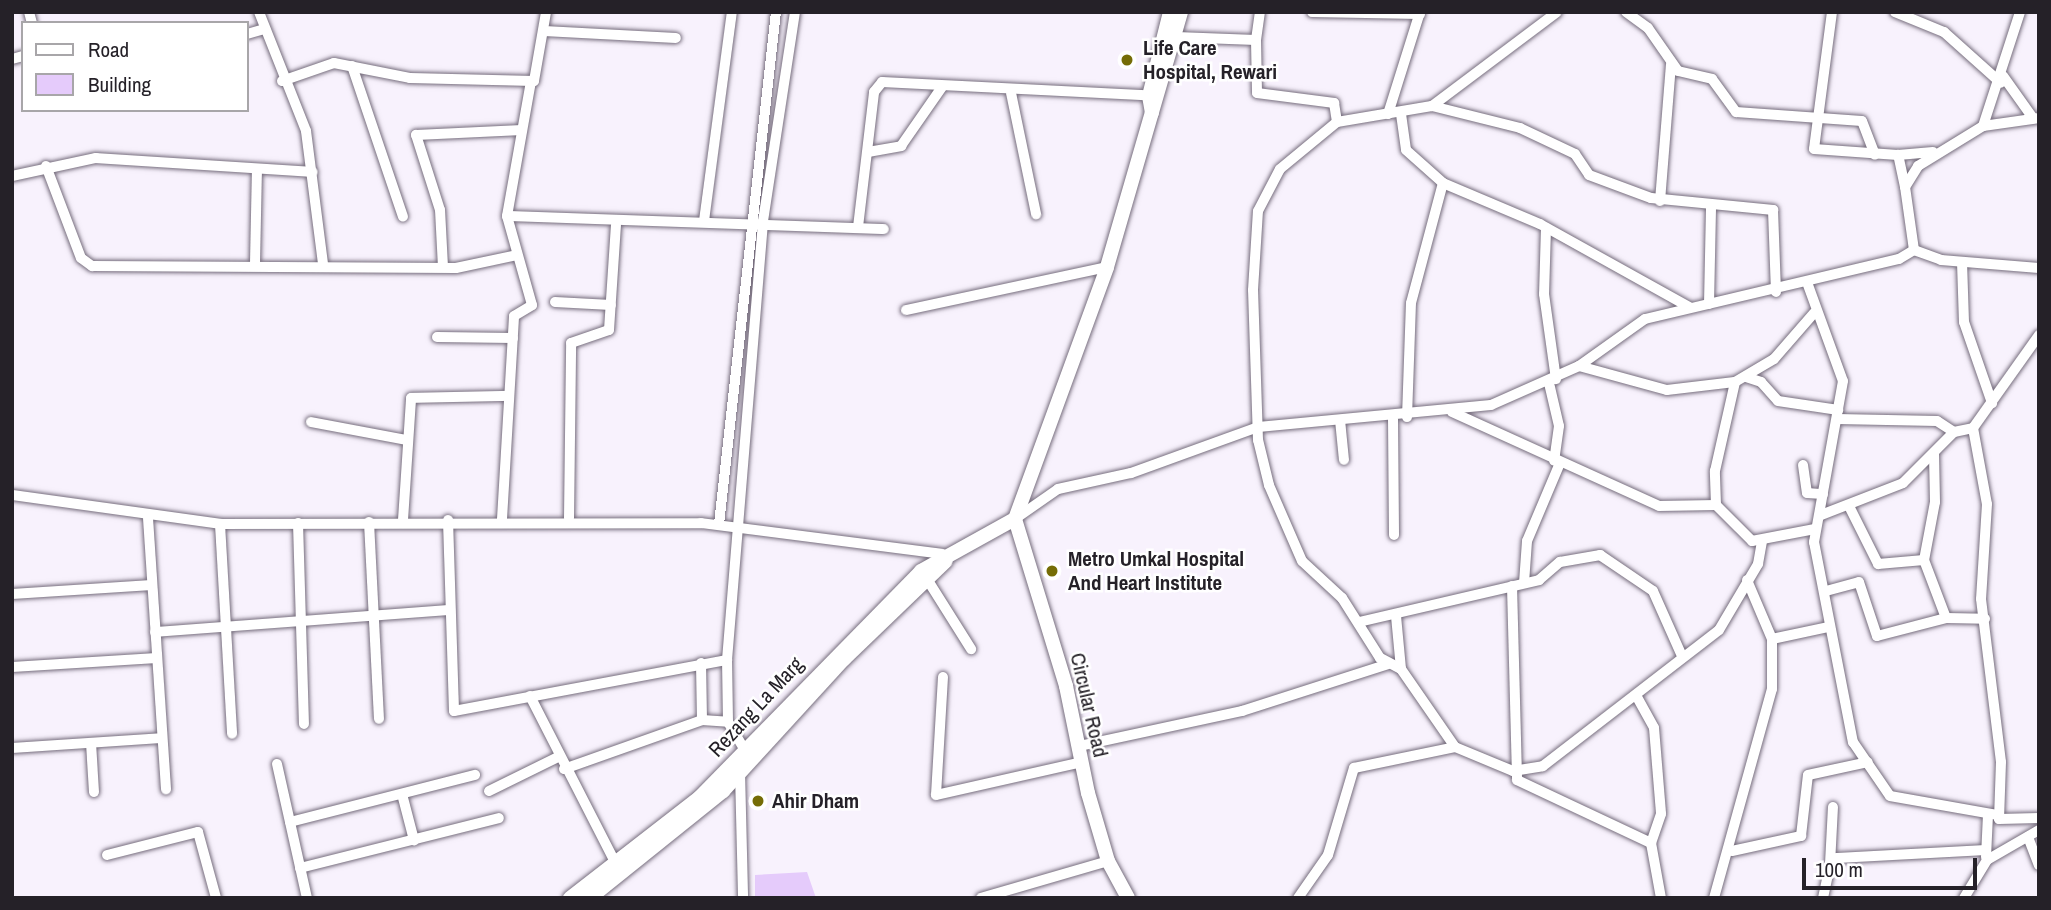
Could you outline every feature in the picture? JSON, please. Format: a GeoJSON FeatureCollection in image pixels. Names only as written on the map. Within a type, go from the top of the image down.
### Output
{"type":"FeatureCollection","features":[{"type":"Feature","properties":{"kind":"main road"},"geometry":{"type":"LineString","coordinates":[[1015,519],[1107,267],[1152,113],[1170,12]]}},
{"type":"Feature","properties":{"kind":"main road"},"geometry":{"type":"LineString","coordinates":[[1155,96],[1176,37],[1181,12]]}},
{"type":"Feature","properties":{"kind":"main road","name":"Rezang La Marg"},"geometry":{"type":"LineString","coordinates":[[590,898],[747,756],[942,554],[1015,519]]}},
{"type":"Feature","properties":{"kind":"main road","name":"Circular Road"},"geometry":{"type":"LineString","coordinates":[[1015,519],[1108,860],[1128,898]]}},
{"type":"Feature","properties":{"kind":"main road","name":"Rezang La Marg"},"geometry":{"type":"LineString","coordinates":[[807,691],[968,542]]}},
{"type":"Feature","properties":{"kind":"main road","name":"Rezang La Marg"},"geometry":{"type":"LineString","coordinates":[[570,898],[620,870],[740,772],[747,756]]}},
{"type":"Feature","properties":{"kind":"street"},"geometry":{"type":"LineString","coordinates":[[259,12],[282,81],[306,131],[323,264]]}},
{"type":"Feature","properties":{"kind":"street"},"geometry":{"type":"LineString","coordinates":[[282,81],[326,64],[352,66],[410,78],[531,81],[538,77],[546,12]]}},
{"type":"Feature","properties":{"kind":"street"},"geometry":{"type":"LineString","coordinates":[[704,221],[732,12]]}},
{"type":"Feature","properties":{"kind":"street"},"geometry":{"type":"LineString","coordinates":[[719,524],[748,220],[776,12]]}},
{"type":"Feature","properties":{"kind":"street"},"geometry":{"type":"LineString","coordinates":[[747,756],[727,722],[727,660],[762,221],[795,12]]}},
{"type":"Feature","properties":{"kind":"street"},"geometry":{"type":"LineString","coordinates":[[1259,12],[1256,40],[1257,93],[1334,103],[1337,122]]}},
{"type":"Feature","properties":{"kind":"street"},"geometry":{"type":"LineString","coordinates":[[1312,12],[1420,13],[1388,114]]}},
{"type":"Feature","properties":{"kind":"street"},"geometry":{"type":"LineString","coordinates":[[1401,669],[1388,664],[1360,622],[1294,547],[1259,453],[1252,290],[1258,211],[1280,169],[1337,122],[1401,114],[1432,106],[1557,12]]}},
{"type":"Feature","properties":{"kind":"street"},"geometry":{"type":"LineString","coordinates":[[1626,12],[1648,28],[1671,64],[1660,201]]}},
{"type":"Feature","properties":{"kind":"street"},"geometry":{"type":"LineString","coordinates":[[1832,12],[1814,121],[1818,154],[1898,155],[1936,152]]}},
{"type":"Feature","properties":{"kind":"street"},"geometry":{"type":"LineString","coordinates":[[1895,12],[1944,32],[2002,80],[2036,118]]}},
{"type":"Feature","properties":{"kind":"street"},"geometry":{"type":"LineString","coordinates":[[1983,126],[2002,80],[2020,12]]}},
{"type":"Feature","properties":{"kind":"street"},"geometry":{"type":"LineString","coordinates":[[248,34],[265,29]]}},
{"type":"Feature","properties":{"kind":"street"},"geometry":{"type":"LineString","coordinates":[[544,31],[676,38]]}},
{"type":"Feature","properties":{"kind":"street"},"geometry":{"type":"LineString","coordinates":[[1176,37],[1256,40]]}},
{"type":"Feature","properties":{"kind":"street"},"geometry":{"type":"LineString","coordinates":[[1671,64],[1712,79],[1742,115],[1814,121],[1862,121],[1875,155]]}},
{"type":"Feature","properties":{"kind":"street"},"geometry":{"type":"LineString","coordinates":[[352,66],[403,217]]}},
{"type":"Feature","properties":{"kind":"street"},"geometry":{"type":"LineString","coordinates":[[502,519],[515,313],[531,305],[508,216],[531,81]]}},
{"type":"Feature","properties":{"kind":"street"},"geometry":{"type":"LineString","coordinates":[[858,227],[877,85],[942,86],[1011,93],[1155,96]]}},
{"type":"Feature","properties":{"kind":"street"},"geometry":{"type":"LineString","coordinates":[[868,152],[901,146],[942,86]]}},
{"type":"Feature","properties":{"kind":"street"},"geometry":{"type":"LineString","coordinates":[[1011,93],[1035,214]]}},
{"type":"Feature","properties":{"kind":"street"},"geometry":{"type":"LineString","coordinates":[[1432,106],[1520,128],[1574,154],[1589,175],[1660,201],[1776,213],[1776,292]]}},
{"type":"Feature","properties":{"kind":"street"},"geometry":{"type":"LineString","coordinates":[[1401,114],[1406,150],[1443,183],[1546,228],[1689,307]]}},
{"type":"Feature","properties":{"kind":"street"},"geometry":{"type":"LineString","coordinates":[[1905,187],[1936,152],[1983,126],[2036,118]]}},
{"type":"Feature","properties":{"kind":"street"},"geometry":{"type":"LineString","coordinates":[[443,267],[440,210],[416,135],[522,130]]}},
{"type":"Feature","properties":{"kind":"street"},"geometry":{"type":"LineString","coordinates":[[1898,155],[1914,250]]}},
{"type":"Feature","properties":{"kind":"street"},"geometry":{"type":"LineString","coordinates":[[12,176],[46,166],[96,158],[313,172]]}},
{"type":"Feature","properties":{"kind":"street"},"geometry":{"type":"LineString","coordinates":[[46,166],[85,264],[255,263],[443,267],[517,255]]}},
{"type":"Feature","properties":{"kind":"street"},"geometry":{"type":"LineString","coordinates":[[255,263],[257,169]]}},
{"type":"Feature","properties":{"kind":"street"},"geometry":{"type":"LineString","coordinates":[[1407,417],[1411,303],[1443,183]]}},
{"type":"Feature","properties":{"kind":"street"},"geometry":{"type":"LineString","coordinates":[[1709,304],[1711,205]]}},
{"type":"Feature","properties":{"kind":"street"},"geometry":{"type":"LineString","coordinates":[[508,216],[616,225],[748,220],[884,229]]}},
{"type":"Feature","properties":{"kind":"street"},"geometry":{"type":"LineString","coordinates":[[569,518],[571,343],[606,334],[611,306],[616,225]]}},
{"type":"Feature","properties":{"kind":"street"},"geometry":{"type":"LineString","coordinates":[[1524,583],[1527,541],[1557,462],[1559,426],[1544,294],[1546,228]]}},
{"type":"Feature","properties":{"kind":"street"},"geometry":{"type":"LineString","coordinates":[[1015,519],[1058,489],[1131,474],[1258,427],[1340,419],[1393,419],[1491,405],[1553,381],[1579,366],[1620,331],[1689,307],[1808,285],[1914,250],[1962,262],[2039,268]]}},
{"type":"Feature","properties":{"kind":"street"},"geometry":{"type":"LineString","coordinates":[[1962,262],[1964,322],[1992,403]]}},
{"type":"Feature","properties":{"kind":"street"},"geometry":{"type":"LineString","coordinates":[[906,310],[1107,267]]}},
{"type":"Feature","properties":{"kind":"street"},"geometry":{"type":"LineString","coordinates":[[1808,285],[1814,313],[1843,381],[1821,515],[1815,529],[1826,591],[1828,627],[1853,742],[1890,796],[1993,814],[2004,821],[2039,818]]}},
{"type":"Feature","properties":{"kind":"street"},"geometry":{"type":"LineString","coordinates":[[555,302],[611,306]]}},
{"type":"Feature","properties":{"kind":"street"},"geometry":{"type":"LineString","coordinates":[[1579,366],[1667,390],[1741,380],[1774,359],[1814,313]]}},
{"type":"Feature","properties":{"kind":"street"},"geometry":{"type":"LineString","coordinates":[[1821,515],[1903,483],[1954,432],[1973,428],[2039,335]]}},
{"type":"Feature","properties":{"kind":"street"},"geometry":{"type":"LineString","coordinates":[[437,337],[513,338]]}},
{"type":"Feature","properties":{"kind":"street"},"geometry":{"type":"LineString","coordinates":[[1741,380],[1797,408],[1838,415],[1937,421],[1954,432]]}},
{"type":"Feature","properties":{"kind":"street"},"geometry":{"type":"LineString","coordinates":[[1741,380],[1715,471],[1716,505],[1746,539],[1762,542],[1815,529]]}},
{"type":"Feature","properties":{"kind":"street"},"geometry":{"type":"LineString","coordinates":[[402,520],[406,440],[414,396],[508,396]]}},
{"type":"Feature","properties":{"kind":"street"},"geometry":{"type":"LineString","coordinates":[[1452,412],[1557,462],[1659,506],[1716,505]]}},
{"type":"Feature","properties":{"kind":"street"},"geometry":{"type":"LineString","coordinates":[[1340,419],[1344,460]]}},
{"type":"Feature","properties":{"kind":"street"},"geometry":{"type":"LineString","coordinates":[[1393,419],[1394,535]]}},
{"type":"Feature","properties":{"kind":"street"},"geometry":{"type":"LineString","coordinates":[[311,422],[406,440]]}},
{"type":"Feature","properties":{"kind":"street"},"geometry":{"type":"LineString","coordinates":[[1964,898],[1986,855],[2001,762],[1985,619],[1987,504],[1973,428]]}},
{"type":"Feature","properties":{"kind":"street"},"geometry":{"type":"LineString","coordinates":[[1934,454],[1935,502],[1924,560],[1947,618]]}},
{"type":"Feature","properties":{"kind":"street"},"geometry":{"type":"LineString","coordinates":[[1802,465],[1807,493],[1823,494]]}},
{"type":"Feature","properties":{"kind":"street"},"geometry":{"type":"LineString","coordinates":[[12,495],[148,518],[220,524],[569,518],[719,524],[942,554]]}},
{"type":"Feature","properties":{"kind":"street"},"geometry":{"type":"LineString","coordinates":[[1849,506],[1878,564],[1924,560]]}},
{"type":"Feature","properties":{"kind":"street"},"geometry":{"type":"LineString","coordinates":[[148,518],[166,789]]}},
{"type":"Feature","properties":{"kind":"street"},"geometry":{"type":"LineString","coordinates":[[448,520],[452,709],[727,660]]}},
{"type":"Feature","properties":{"kind":"street"},"geometry":{"type":"LineString","coordinates":[[369,522],[379,719]]}},
{"type":"Feature","properties":{"kind":"street"},"geometry":{"type":"LineString","coordinates":[[298,523],[304,724]]}},
{"type":"Feature","properties":{"kind":"street"},"geometry":{"type":"LineString","coordinates":[[220,524],[232,734]]}},
{"type":"Feature","properties":{"kind":"street"},"geometry":{"type":"LineString","coordinates":[[1513,771],[1543,766],[1637,697],[1681,654],[1719,630],[1747,580],[1762,542]]}},
{"type":"Feature","properties":{"kind":"street"},"geometry":{"type":"LineString","coordinates":[[1360,622],[1396,616],[1524,583],[1547,576],[1560,562],[1600,555],[1653,591],[1681,654]]}},
{"type":"Feature","properties":{"kind":"street"},"geometry":{"type":"LineString","coordinates":[[927,579],[971,649]]}},
{"type":"Feature","properties":{"kind":"street"},"geometry":{"type":"LineString","coordinates":[[1714,898],[1732,851],[1739,800],[1772,688],[1772,639],[1747,580]]}},
{"type":"Feature","properties":{"kind":"street"},"geometry":{"type":"LineString","coordinates":[[1826,591],[1858,580],[1877,636],[1947,618],[1985,619]]}},
{"type":"Feature","properties":{"kind":"street"},"geometry":{"type":"LineString","coordinates":[[12,594],[152,585]]}},
{"type":"Feature","properties":{"kind":"street"},"geometry":{"type":"LineString","coordinates":[[1512,586],[1513,771]]}},
{"type":"Feature","properties":{"kind":"street"},"geometry":{"type":"LineString","coordinates":[[155,632],[450,610]]}},
{"type":"Feature","properties":{"kind":"street"},"geometry":{"type":"LineString","coordinates":[[1396,616],[1401,669],[1455,747],[1513,771],[1529,790],[1651,843]]}},
{"type":"Feature","properties":{"kind":"street"},"geometry":{"type":"LineString","coordinates":[[1772,639],[1828,627]]}},
{"type":"Feature","properties":{"kind":"street"},"geometry":{"type":"LineString","coordinates":[[12,667],[157,658]]}},
{"type":"Feature","properties":{"kind":"street"},"geometry":{"type":"LineString","coordinates":[[701,663],[702,720]]}},
{"type":"Feature","properties":{"kind":"street"},"geometry":{"type":"LineString","coordinates":[[1079,746],[1242,711],[1388,664]]}},
{"type":"Feature","properties":{"kind":"street"},"geometry":{"type":"LineString","coordinates":[[943,677],[936,795],[1082,762]]}},
{"type":"Feature","properties":{"kind":"street"},"geometry":{"type":"LineString","coordinates":[[530,696],[564,769],[620,870]]}},
{"type":"Feature","properties":{"kind":"street"},"geometry":{"type":"LineString","coordinates":[[1637,697],[1653,722],[1659,770],[1661,814],[1651,843],[1661,898]]}},
{"type":"Feature","properties":{"kind":"street"},"geometry":{"type":"LineString","coordinates":[[564,769],[702,720],[727,722]]}},
{"type":"Feature","properties":{"kind":"street"},"geometry":{"type":"LineString","coordinates":[[12,748],[161,738]]}},
{"type":"Feature","properties":{"kind":"street"},"geometry":{"type":"LineString","coordinates":[[91,743],[94,792]]}},
{"type":"Feature","properties":{"kind":"street"},"geometry":{"type":"LineString","coordinates":[[1298,898],[1328,855],[1354,768],[1455,747]]}},
{"type":"Feature","properties":{"kind":"street"},"geometry":{"type":"LineString","coordinates":[[489,791],[558,757]]}},
{"type":"Feature","properties":{"kind":"street"},"geometry":{"type":"LineString","coordinates":[[1732,851],[1801,836],[1808,775],[1868,762]]}},
{"type":"Feature","properties":{"kind":"street"},"geometry":{"type":"LineString","coordinates":[[277,764],[307,898]]}},
{"type":"Feature","properties":{"kind":"street"},"geometry":{"type":"LineString","coordinates":[[740,772],[743,898]]}},
{"type":"Feature","properties":{"kind":"street"},"geometry":{"type":"LineString","coordinates":[[290,822],[475,775]]}},
{"type":"Feature","properties":{"kind":"street"},"geometry":{"type":"LineString","coordinates":[[402,794],[414,840]]}},
{"type":"Feature","properties":{"kind":"street"},"geometry":{"type":"LineString","coordinates":[[1823,898],[1830,864],[1833,807]]}},
{"type":"Feature","properties":{"kind":"street"},"geometry":{"type":"LineString","coordinates":[[300,868],[499,818]]}},
{"type":"Feature","properties":{"kind":"street"},"geometry":{"type":"LineString","coordinates":[[1830,864],[1837,858],[1986,855],[2039,831]]}},
{"type":"Feature","properties":{"kind":"street"},"geometry":{"type":"LineString","coordinates":[[107,855],[198,832],[216,898]]}},
{"type":"Feature","properties":{"kind":"street"},"geometry":{"type":"LineString","coordinates":[[2028,837],[2039,865]]}},
{"type":"Feature","properties":{"kind":"street"},"geometry":{"type":"LineString","coordinates":[[981,898],[1108,860]]}},
{"type":"Feature","properties":{"kind":"building"},"geometry":{"type":"Polygon","coordinates":[[[807,872],[816,898],[755,898],[755,875],[807,872]]]}},
{"type":"Feature","properties":{"kind":"place","name":"Life Care Hospital, Rewari"},"geometry":{"type":"Point","coordinates":[1127,60]}},
{"type":"Feature","properties":{"kind":"place","name":"Metro Umkal Hospital And Heart Institute"},"geometry":{"type":"Point","coordinates":[1052,571]}},
{"type":"Feature","properties":{"kind":"place","name":"Ahir Dham"},"geometry":{"type":"Point","coordinates":[758,801]}}]}
